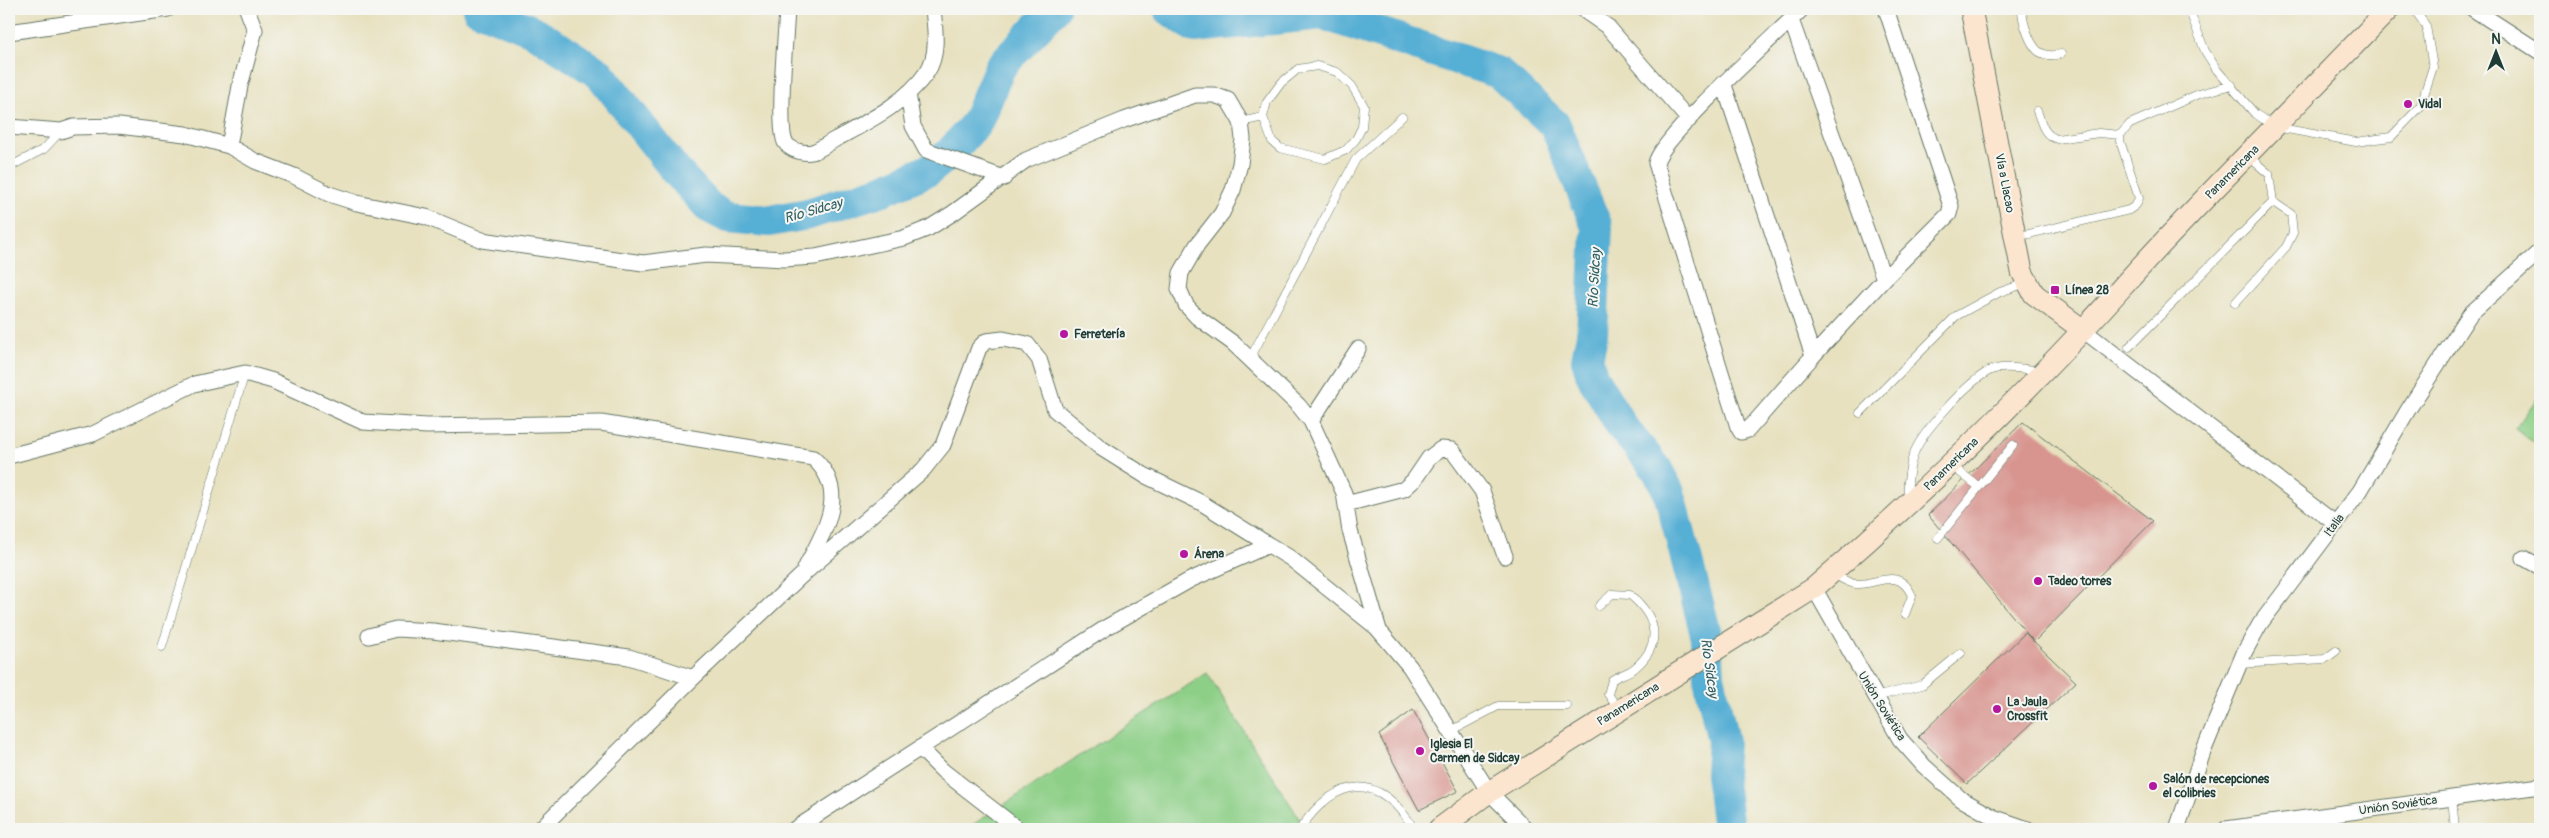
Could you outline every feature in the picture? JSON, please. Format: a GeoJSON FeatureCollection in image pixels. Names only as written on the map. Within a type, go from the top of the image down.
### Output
{"type":"FeatureCollection","features":[{"type":"Feature","properties":{"kind":"main road","name":"Vía a Llacao"},"geometry":{"type":"LineString","coordinates":[[1971,9],[2015,237],[2026,282],[2034,294],[2083,330]]}},
{"type":"Feature","properties":{"kind":"main road","name":"Panamericana"},"geometry":{"type":"LineString","coordinates":[[1439,829],[1490,792],[1814,588],[1832,573],[1910,504],[2044,371],[2171,233],[2389,9]]}},
{"type":"Feature","properties":{"kind":"street"},"geometry":{"type":"LineString","coordinates":[[9,32],[168,9]]}},
{"type":"Feature","properties":{"kind":"street"},"geometry":{"type":"LineString","coordinates":[[229,146],[240,86],[254,30],[247,9]]}},
{"type":"Feature","properties":{"kind":"street"},"geometry":{"type":"LineString","coordinates":[[786,9],[782,124],[786,143],[795,151],[812,152],[873,119],[908,93],[928,72],[932,59],[935,32],[933,9]]}},
{"type":"Feature","properties":{"kind":"street"},"geometry":{"type":"LineString","coordinates":[[1582,9],[1608,27],[1689,120]]}},
{"type":"Feature","properties":{"kind":"street"},"geometry":{"type":"LineString","coordinates":[[1802,9],[1689,120],[1662,149],[1656,163],[1735,418],[1741,432],[1748,430],[1884,279],[1949,214],[1951,206],[1886,9]]}},
{"type":"Feature","properties":{"kind":"street"},"geometry":{"type":"LineString","coordinates":[[2472,9],[2540,52]]}},
{"type":"Feature","properties":{"kind":"street"},"geometry":{"type":"LineString","coordinates":[[1791,20],[1884,279]]}},
{"type":"Feature","properties":{"kind":"street"},"geometry":{"type":"LineString","coordinates":[[1724,85],[1813,356]]}},
{"type":"Feature","properties":{"kind":"street"},"geometry":{"type":"LineString","coordinates":[[908,93],[913,126],[926,150],[1004,178]]}},
{"type":"Feature","properties":{"kind":"street"},"geometry":{"type":"LineString","coordinates":[[9,127],[62,131],[73,127],[119,126],[185,134],[229,146],[255,161],[294,176],[329,194],[358,203],[426,217],[482,240],[642,262],[706,255],[784,260],[815,257],[904,238],[929,228],[1004,178],[1026,160],[1124,120],[1195,95],[1214,95],[1228,100],[1241,122],[1243,139],[1240,164],[1233,190],[1222,214],[1197,245],[1181,272],[1179,289],[1186,305],[1197,317],[1233,343],[1299,406],[1311,421],[1344,493],[1355,550],[1379,630]]}},
{"type":"Feature","properties":{"kind":"street","name":"Italia"},"geometry":{"type":"LineString","coordinates":[[2177,829],[2203,752],[2239,664],[2260,624],[2360,491],[2408,410],[2470,314],[2540,252]]}},
{"type":"Feature","properties":{"kind":"street"},"geometry":{"type":"LineString","coordinates":[[2083,330],[2336,524]]}},
{"type":"Feature","properties":{"kind":"street"},"geometry":{"type":"LineString","coordinates":[[540,829],[693,678],[801,576],[923,470],[943,445],[979,348],[986,341],[1003,338],[1027,344],[1033,350],[1047,379],[1055,410],[1101,448],[1144,475],[1200,502],[1290,558],[1379,630],[1410,667],[1490,792],[1526,829]]}},
{"type":"Feature","properties":{"kind":"street"},"geometry":{"type":"LineString","coordinates":[[1311,421],[1358,350]]}},
{"type":"Feature","properties":{"kind":"street"},"geometry":{"type":"LineString","coordinates":[[9,456],[93,434],[194,384],[245,373],[273,381],[363,422],[427,426],[601,423],[813,458],[824,468],[831,483],[832,513],[801,576]]}},
{"type":"Feature","properties":{"kind":"street"},"geometry":{"type":"LineString","coordinates":[[1346,504],[1404,489],[1429,458],[1441,449],[1452,450],[1482,491],[1505,556]]}},
{"type":"Feature","properties":{"kind":"street"},"geometry":{"type":"LineString","coordinates":[[795,829],[1107,627],[1190,580],[1269,545]]}},
{"type":"Feature","properties":{"kind":"street"},"geometry":{"type":"LineString","coordinates":[[2524,558],[2540,567]]}},
{"type":"Feature","properties":{"kind":"street","name":"Unión Soviética"},"geometry":{"type":"LineString","coordinates":[[1814,588],[1900,739],[1924,766],[1961,799],[1993,817],[2028,829]]}},
{"type":"Feature","properties":{"kind":"street"},"geometry":{"type":"LineString","coordinates":[[369,636],[396,629],[433,630],[628,657],[693,678]]}},
{"type":"Feature","properties":{"kind":"street"},"geometry":{"type":"LineString","coordinates":[[920,748],[942,771],[1018,829]]}},
{"type":"Feature","properties":{"kind":"street","name":"Unión Soviética"},"geometry":{"type":"LineString","coordinates":[[2226,829],[2540,786]]}},
{"type":"Feature","properties":{"kind":"lane"},"geometry":{"type":"LineString","coordinates":[[2022,9],[2028,32],[2037,50],[2051,56],[2061,54]]}},
{"type":"Feature","properties":{"kind":"lane"},"geometry":{"type":"LineString","coordinates":[[2189,9],[2206,51],[2217,70],[2232,85],[2244,103],[2255,114],[2276,127],[2356,142],[2391,137],[2420,107],[2433,67],[2426,26],[2414,9]]}},
{"type":"Feature","properties":{"kind":"lane"},"geometry":{"type":"LineString","coordinates":[[1317,66],[1337,72],[1352,86],[1364,106],[1362,127],[1356,139],[1346,150],[1325,159],[1280,148],[1272,141],[1263,117],[1268,102],[1281,83],[1298,69],[1317,66]]}},
{"type":"Feature","properties":{"kind":"lane"},"geometry":{"type":"LineString","coordinates":[[2015,237],[2129,210],[2136,205],[2139,198],[2120,141],[2120,135],[2130,124],[2199,94],[2232,85]]}},
{"type":"Feature","properties":{"kind":"lane"},"geometry":{"type":"LineString","coordinates":[[2037,111],[2046,134],[2056,139],[2099,134],[2120,135]]}},
{"type":"Feature","properties":{"kind":"lane"},"geometry":{"type":"LineString","coordinates":[[1241,122],[1263,117]]}},
{"type":"Feature","properties":{"kind":"lane"},"geometry":{"type":"LineString","coordinates":[[1251,361],[1254,351],[1356,159],[1402,117]]}},
{"type":"Feature","properties":{"kind":"lane"},"geometry":{"type":"LineString","coordinates":[[9,166],[44,149],[62,131]]}},
{"type":"Feature","properties":{"kind":"lane"},"geometry":{"type":"LineString","coordinates":[[2235,303],[2286,247],[2293,232],[2291,214],[2273,202],[2269,174],[2248,156]]}},
{"type":"Feature","properties":{"kind":"lane"},"geometry":{"type":"LineString","coordinates":[[2129,347],[2273,202]]}},
{"type":"Feature","properties":{"kind":"lane"},"geometry":{"type":"LineString","coordinates":[[1860,413],[1956,316],[2000,292],[2026,282]]}},
{"type":"Feature","properties":{"kind":"lane"},"geometry":{"type":"LineString","coordinates":[[1910,504],[1908,497],[1913,454],[1932,425],[1958,396],[1990,370],[2015,368],[2044,371]]}},
{"type":"Feature","properties":{"kind":"lane"},"geometry":{"type":"LineString","coordinates":[[162,647],[245,373]]}},
{"type":"Feature","properties":{"kind":"lane"},"geometry":{"type":"LineString","coordinates":[[1938,538],[2013,446]]}},
{"type":"Feature","properties":{"kind":"lane"},"geometry":{"type":"LineString","coordinates":[[1950,465],[1979,487]]}},
{"type":"Feature","properties":{"kind":"lane"},"geometry":{"type":"LineString","coordinates":[[1832,573],[1854,584],[1890,578],[1901,582],[1908,587],[1912,596],[1905,614]]}},
{"type":"Feature","properties":{"kind":"lane"},"geometry":{"type":"LineString","coordinates":[[1599,606],[1612,594],[1630,595],[1649,615],[1655,640],[1649,654],[1634,669],[1612,680],[1608,694],[1619,710]]}},
{"type":"Feature","properties":{"kind":"lane"},"geometry":{"type":"LineString","coordinates":[[2239,664],[2325,659],[2336,650]]}},
{"type":"Feature","properties":{"kind":"lane"},"geometry":{"type":"LineString","coordinates":[[1875,697],[1922,685],[1961,653]]}},
{"type":"Feature","properties":{"kind":"lane"},"geometry":{"type":"LineString","coordinates":[[1451,731],[1498,706],[1568,706]]}},
{"type":"Feature","properties":{"kind":"lane"},"geometry":{"type":"LineString","coordinates":[[1300,829],[1308,818],[1332,797],[1349,786],[1364,786],[1380,792],[1407,817],[1414,829]]}},
{"type":"Feature","properties":{"kind":"lane"},"geometry":{"type":"LineString","coordinates":[[2452,798],[2455,829]]}},
{"type":"Feature","properties":{"kind":"green space"},"geometry":{"type":"Polygon","coordinates":[[[2540,394],[2540,447],[2515,429],[2540,394]]]}},
{"type":"Feature","properties":{"kind":"green space"},"geometry":{"type":"Polygon","coordinates":[[[1207,673],[1306,829],[966,829],[1207,673]]]}},
{"type":"Feature","properties":{"kind":"building","name":"Tadeo torres"},"geometry":{"type":"Polygon","coordinates":[[[2023,422],[2153,521],[2034,642],[1928,515],[2023,422]]]}},
{"type":"Feature","properties":{"kind":"building","name":"La Jaula Crossfit"},"geometry":{"type":"Polygon","coordinates":[[[2025,633],[2076,682],[1967,784],[1918,737],[2025,633]]]}},
{"type":"Feature","properties":{"kind":"building"},"geometry":{"type":"Polygon","coordinates":[[[1413,710],[1458,791],[1419,810],[1379,735],[1413,710]]]}},
{"type":"Feature","properties":{"kind":"waterway","name":"Río Sidcay"},"geometry":{"type":"LineString","coordinates":[[478,9],[535,32],[600,74],[676,171],[710,208],[728,217],[769,221],[808,214],[883,190],[929,170],[950,153],[977,122],[1000,67],[1054,9]]}},
{"type":"Feature","properties":{"kind":"waterway","name":"Río Sidcay"},"geometry":{"type":"LineString","coordinates":[[1169,9],[1195,27],[1323,14],[1499,73],[1555,125],[1597,227],[1592,335],[1587,360],[1593,378],[1622,427],[1656,468],[1669,492],[1707,638],[1709,677],[1723,741],[1721,774],[1728,829]]}},
{"type":"Feature","properties":{"kind":"place","name":"Vidal"},"geometry":{"type":"Point","coordinates":[2408,104]}},
{"type":"Feature","properties":{"kind":"place","name":"Línea 28"},"geometry":{"type":"Point","coordinates":[2055,290]}},
{"type":"Feature","properties":{"kind":"place","name":"Ferretería"},"geometry":{"type":"Point","coordinates":[1064,334]}},
{"type":"Feature","properties":{"kind":"place","name":"Árena"},"geometry":{"type":"Point","coordinates":[1184,554]}},
{"type":"Feature","properties":{"kind":"place","name":"Tadeo torres"},"geometry":{"type":"Point","coordinates":[2038,581]}},
{"type":"Feature","properties":{"kind":"place","name":"La Jaula Crossfit"},"geometry":{"type":"Point","coordinates":[1997,709]}},
{"type":"Feature","properties":{"kind":"place","name":"Iglesia El Carmen de Sidcay"},"geometry":{"type":"Point","coordinates":[1420,751]}},
{"type":"Feature","properties":{"kind":"place","name":"Salón de recepciones el colibries"},"geometry":{"type":"Point","coordinates":[2153,786]}}]}
